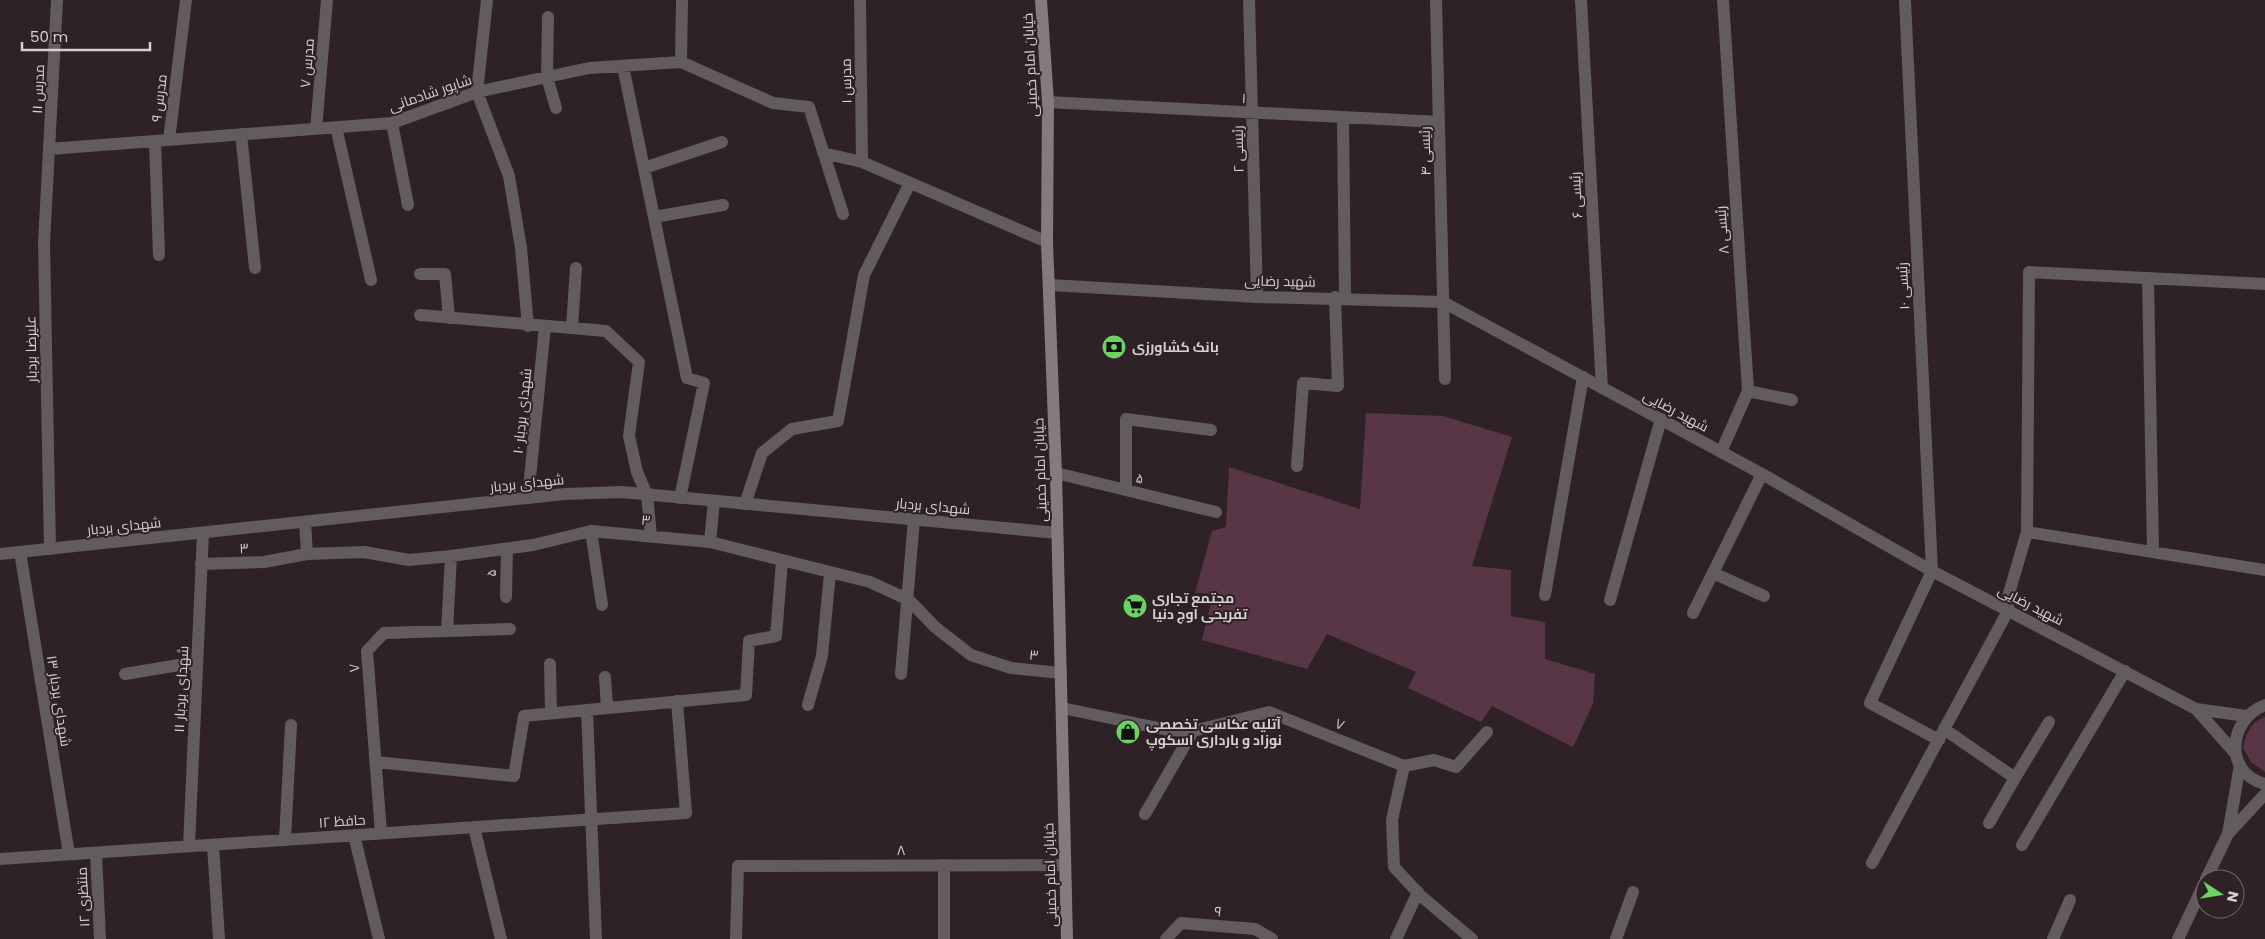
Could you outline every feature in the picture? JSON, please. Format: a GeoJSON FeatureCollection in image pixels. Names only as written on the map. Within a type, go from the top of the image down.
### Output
{"type":"FeatureCollection","features":[{"type":"Feature","properties":{"kind":"main road","name":"خیابان امام خمینی"},"geometry":{"type":"LineString","coordinates":[[1041,0],[1048,102],[1047,242],[1056,473],[1067,939]]}},
{"type":"Feature","properties":{"kind":"street","name":"مدرس ۱۱"},"geometry":{"type":"LineString","coordinates":[[49,149],[57,0]]}},
{"type":"Feature","properties":{"kind":"street","name":"مدرس ۹"},"geometry":{"type":"LineString","coordinates":[[168,140],[186,0]]}},
{"type":"Feature","properties":{"kind":"street","name":"مدرس ۷"},"geometry":{"type":"LineString","coordinates":[[316,129],[327,0]]}},
{"type":"Feature","properties":{"kind":"street"},"geometry":{"type":"LineString","coordinates":[[487,0],[477,92],[509,176],[521,248],[528,326]]}},
{"type":"Feature","properties":{"kind":"street"},"geometry":{"type":"LineString","coordinates":[[682,0],[682,62]]}},
{"type":"Feature","properties":{"kind":"street","name":"مدرس ۱"},"geometry":{"type":"LineString","coordinates":[[860,0],[862,162]]}},
{"type":"Feature","properties":{"kind":"street","name":"رئیسی ۲"},"geometry":{"type":"LineString","coordinates":[[1249,0],[1257,296]]}},
{"type":"Feature","properties":{"kind":"street","name":"رئیسی ۴"},"geometry":{"type":"LineString","coordinates":[[1436,0],[1445,379]]}},
{"type":"Feature","properties":{"kind":"street","name":"رئیسی ۶"},"geometry":{"type":"LineString","coordinates":[[1581,0],[1602,388]]}},
{"type":"Feature","properties":{"kind":"street","name":"رئیسی ۸"},"geometry":{"type":"LineString","coordinates":[[1721,452],[1748,392],[1723,0]]}},
{"type":"Feature","properties":{"kind":"street","name":"رئیسی ۱۰"},"geometry":{"type":"LineString","coordinates":[[1905,0],[1932,571]]}},
{"type":"Feature","properties":{"kind":"street"},"geometry":{"type":"LineString","coordinates":[[548,17],[546,77],[556,108]]}},
{"type":"Feature","properties":{"kind":"street","name":"شاپور شادمانی"},"geometry":{"type":"LineString","coordinates":[[49,149],[392,123],[477,92],[546,77],[589,68],[682,62],[773,103],[809,107],[823,153]]}},
{"type":"Feature","properties":{"kind":"street"},"geometry":{"type":"LineString","coordinates":[[623,66],[687,378],[704,383],[680,498]]}},
{"type":"Feature","properties":{"kind":"street","name":"۱"},"geometry":{"type":"LineString","coordinates":[[1048,102],[1439,122]]}},
{"type":"Feature","properties":{"kind":"street"},"geometry":{"type":"LineString","coordinates":[[1297,466],[1303,383],[1338,386],[1343,118]]}},
{"type":"Feature","properties":{"kind":"street"},"geometry":{"type":"LineString","coordinates":[[392,123],[408,205]]}},
{"type":"Feature","properties":{"kind":"street"},"geometry":{"type":"LineString","coordinates":[[336,127],[371,280]]}},
{"type":"Feature","properties":{"kind":"street"},"geometry":{"type":"LineString","coordinates":[[241,134],[255,268]]}},
{"type":"Feature","properties":{"kind":"street"},"geometry":{"type":"LineString","coordinates":[[155,141],[159,255]]}},
{"type":"Feature","properties":{"kind":"street"},"geometry":{"type":"LineString","coordinates":[[644,168],[722,142]]}},
{"type":"Feature","properties":{"kind":"street","name":"علیرضا بردبار"},"geometry":{"type":"LineString","coordinates":[[49,149],[44,243],[50,549]]}},
{"type":"Feature","properties":{"kind":"street"},"geometry":{"type":"LineString","coordinates":[[823,153],[862,162],[1047,242]]}},
{"type":"Feature","properties":{"kind":"street"},"geometry":{"type":"LineString","coordinates":[[823,153],[843,214]]}},
{"type":"Feature","properties":{"kind":"street"},"geometry":{"type":"LineString","coordinates":[[746,504],[762,453],[792,429],[838,421],[864,275],[910,183]]}},
{"type":"Feature","properties":{"kind":"street"},"geometry":{"type":"LineString","coordinates":[[654,217],[723,205]]}},
{"type":"Feature","properties":{"kind":"street"},"geometry":{"type":"LineString","coordinates":[[572,327],[576,268]]}},
{"type":"Feature","properties":{"kind":"street"},"geometry":{"type":"LineString","coordinates":[[1872,863],[2007,608],[2028,532],[2029,272],[2265,284]]}},
{"type":"Feature","properties":{"kind":"street"},"geometry":{"type":"LineString","coordinates":[[420,274],[444,274],[450,318]]}},
{"type":"Feature","properties":{"kind":"street"},"geometry":{"type":"LineString","coordinates":[[2148,278],[2153,552]]}},
{"type":"Feature","properties":{"kind":"street","name":"شهید رضایی"},"geometry":{"type":"LineString","coordinates":[[1050,285],[1257,296],[1340,297],[1443,302],[1762,474],[1932,571],[2007,608],[2196,709],[2246,716]]}},
{"type":"Feature","properties":{"kind":"street"},"geometry":{"type":"LineString","coordinates":[[420,315],[528,326],[572,327],[606,331],[639,362],[630,436],[637,472],[647,495],[651,536]]}},
{"type":"Feature","properties":{"kind":"street","name":"شهدای بردبار ۱۰"},"geometry":{"type":"LineString","coordinates":[[528,498],[545,326]]}},
{"type":"Feature","properties":{"kind":"street"},"geometry":{"type":"LineString","coordinates":[[1545,595],[1583,377]]}},
{"type":"Feature","properties":{"kind":"street"},"geometry":{"type":"LineString","coordinates":[[1748,392],[1792,400]]}},
{"type":"Feature","properties":{"kind":"street"},"geometry":{"type":"LineString","coordinates":[[1126,490],[1126,419],[1211,430]]}},
{"type":"Feature","properties":{"kind":"street"},"geometry":{"type":"LineString","coordinates":[[1610,600],[1661,420]]}},
{"type":"Feature","properties":{"kind":"street","name":"۵"},"geometry":{"type":"LineString","coordinates":[[1056,473],[1216,512]]}},
{"type":"Feature","properties":{"kind":"street"},"geometry":{"type":"LineString","coordinates":[[1693,613],[1762,474]]}},
{"type":"Feature","properties":{"kind":"street","name":"شهدای بردبار"},"geometry":{"type":"LineString","coordinates":[[0,554],[565,494],[622,492],[1057,532]]}},
{"type":"Feature","properties":{"kind":"street"},"geometry":{"type":"LineString","coordinates":[[710,542],[714,501]]}},
{"type":"Feature","properties":{"kind":"street"},"geometry":{"type":"LineString","coordinates":[[902,674],[914,519]]}},
{"type":"Feature","properties":{"kind":"street"},"geometry":{"type":"LineString","coordinates":[[305,522],[307,554]]}},
{"type":"Feature","properties":{"kind":"street"},"geometry":{"type":"LineString","coordinates":[[591,531],[602,605]]}},
{"type":"Feature","properties":{"kind":"street","name":"۳"},"geometry":{"type":"LineString","coordinates":[[201,564],[264,562],[307,554],[364,552],[409,560],[506,549],[591,531],[710,542],[870,582],[908,600],[935,627],[971,655],[1011,668],[1061,673]]}},
{"type":"Feature","properties":{"kind":"street"},"geometry":{"type":"LineString","coordinates":[[2028,532],[2265,570]]}},
{"type":"Feature","properties":{"kind":"street","name":"شهدای بردبار ۱۱"},"geometry":{"type":"LineString","coordinates":[[189,846],[203,533]]}},
{"type":"Feature","properties":{"kind":"street","name":"۵"},"geometry":{"type":"LineString","coordinates":[[506,549],[506,597]]}},
{"type":"Feature","properties":{"kind":"street","name":"شهدای بردبار ۱۳"},"geometry":{"type":"LineString","coordinates":[[20,552],[69,854]]}},
{"type":"Feature","properties":{"kind":"street"},"geometry":{"type":"LineString","coordinates":[[447,631],[451,556]]}},
{"type":"Feature","properties":{"kind":"street"},"geometry":{"type":"LineString","coordinates":[[376,762],[514,776],[524,716],[746,695],[749,641],[776,636],[782,561]]}},
{"type":"Feature","properties":{"kind":"street"},"geometry":{"type":"LineString","coordinates":[[1932,571],[1870,703],[1941,735],[2015,778]]}},
{"type":"Feature","properties":{"kind":"street"},"geometry":{"type":"LineString","coordinates":[[808,705],[822,656],[830,572]]}},
{"type":"Feature","properties":{"kind":"street"},"geometry":{"type":"LineString","coordinates":[[1713,573],[1764,596]]}},
{"type":"Feature","properties":{"kind":"street","name":"۷"},"geometry":{"type":"LineString","coordinates":[[381,833],[367,651],[384,633],[510,629]]}},
{"type":"Feature","properties":{"kind":"street"},"geometry":{"type":"LineString","coordinates":[[125,674],[197,662]]}},
{"type":"Feature","properties":{"kind":"street"},"geometry":{"type":"LineString","coordinates":[[550,664],[551,713]]}},
{"type":"Feature","properties":{"kind":"street"},"geometry":{"type":"LineString","coordinates":[[2022,845],[2125,671]]}},
{"type":"Feature","properties":{"kind":"street"},"geometry":{"type":"LineString","coordinates":[[605,677],[607,708]]}},
{"type":"Feature","properties":{"kind":"street","name":"حافظ ۱۲"},"geometry":{"type":"LineString","coordinates":[[0,859],[686,813],[677,702]]}},
{"type":"Feature","properties":{"kind":"street"},"geometry":{"type":"LineString","coordinates":[[2265,705],[2246,716],[2239,727],[2235,740],[2236,753],[2240,765],[2249,776],[2265,784]]}},
{"type":"Feature","properties":{"kind":"street","name":"۷"},"geometry":{"type":"LineString","coordinates":[[1062,708],[1168,730],[1193,731],[1269,712],[1404,766]]}},
{"type":"Feature","properties":{"kind":"street"},"geometry":{"type":"LineString","coordinates":[[2196,709],[2236,753]]}},
{"type":"Feature","properties":{"kind":"street"},"geometry":{"type":"LineString","coordinates":[[587,710],[596,939]]}},
{"type":"Feature","properties":{"kind":"street"},"geometry":{"type":"LineString","coordinates":[[1989,823],[2049,722]]}},
{"type":"Feature","properties":{"kind":"street"},"geometry":{"type":"LineString","coordinates":[[285,840],[291,725]]}},
{"type":"Feature","properties":{"kind":"street"},"geometry":{"type":"LineString","coordinates":[[1145,814],[1193,731]]}},
{"type":"Feature","properties":{"kind":"street"},"geometry":{"type":"LineString","coordinates":[[1472,939],[1418,892],[1394,867],[1392,820],[1404,766],[1434,760],[1456,767],[1486,732]]}},
{"type":"Feature","properties":{"kind":"street"},"geometry":{"type":"LineString","coordinates":[[2211,869],[2228,834],[2240,765]]}},
{"type":"Feature","properties":{"kind":"street"},"geometry":{"type":"LineString","coordinates":[[2228,834],[2265,794]]}},
{"type":"Feature","properties":{"kind":"street"},"geometry":{"type":"LineString","coordinates":[[474,827],[501,939]]}},
{"type":"Feature","properties":{"kind":"street"},"geometry":{"type":"LineString","coordinates":[[354,835],[379,939]]}},
{"type":"Feature","properties":{"kind":"street"},"geometry":{"type":"LineString","coordinates":[[213,845],[220,939]]}},
{"type":"Feature","properties":{"kind":"street","name":"منتظری ۱۲"},"geometry":{"type":"LineString","coordinates":[[96,853],[100,939]]}},
{"type":"Feature","properties":{"kind":"street","name":"۸"},"geometry":{"type":"LineString","coordinates":[[736,939],[738,866],[1065,864]]}},
{"type":"Feature","properties":{"kind":"street"},"geometry":{"type":"LineString","coordinates":[[944,865],[944,939]]}},
{"type":"Feature","properties":{"kind":"street"},"geometry":{"type":"LineString","coordinates":[[1396,939],[1418,892]]}},
{"type":"Feature","properties":{"kind":"street"},"geometry":{"type":"LineString","coordinates":[[1616,939],[1633,892]]}},
{"type":"Feature","properties":{"kind":"street"},"geometry":{"type":"LineString","coordinates":[[2053,939],[2070,900]]}},
{"type":"Feature","properties":{"kind":"street"},"geometry":{"type":"LineString","coordinates":[[2178,939],[2195,903]]}},
{"type":"Feature","properties":{"kind":"street","name":"۹"},"geometry":{"type":"LineString","coordinates":[[1166,939],[1182,923],[1255,929],[1272,939]]}},
{"type":"Feature","properties":{"kind":"shaded area"},"geometry":{"type":"Polygon","coordinates":[[[1366,413],[1443,416],[1512,437],[1472,566],[1511,570],[1511,616],[1545,622],[1545,659],[1595,674],[1593,704],[1573,747],[1492,706],[1481,722],[1408,688],[1416,672],[1327,634],[1307,669],[1202,640],[1213,594],[1195,593],[1212,531],[1226,527],[1229,467],[1360,509],[1366,413]]]}},
{"type":"Feature","properties":{"kind":"shaded area"},"geometry":{"type":"Polygon","coordinates":[[[2265,717],[2265,772],[2251,762],[2243,748],[2252,725],[2265,717]]]}},
{"type":"Feature","properties":{"kind":"place","name":"بانک کشاورزی"},"geometry":{"type":"Point","coordinates":[1114,347]}},
{"type":"Feature","properties":{"kind":"place","name":"مجتمع تجاری تفریحی اوج دنیا"},"geometry":{"type":"Point","coordinates":[1135,606]}},
{"type":"Feature","properties":{"kind":"place","name":"آتلیه عکاسی تخصصی نوزاد و بارداری اسکوپ"},"geometry":{"type":"Point","coordinates":[1128,732]}}]}
